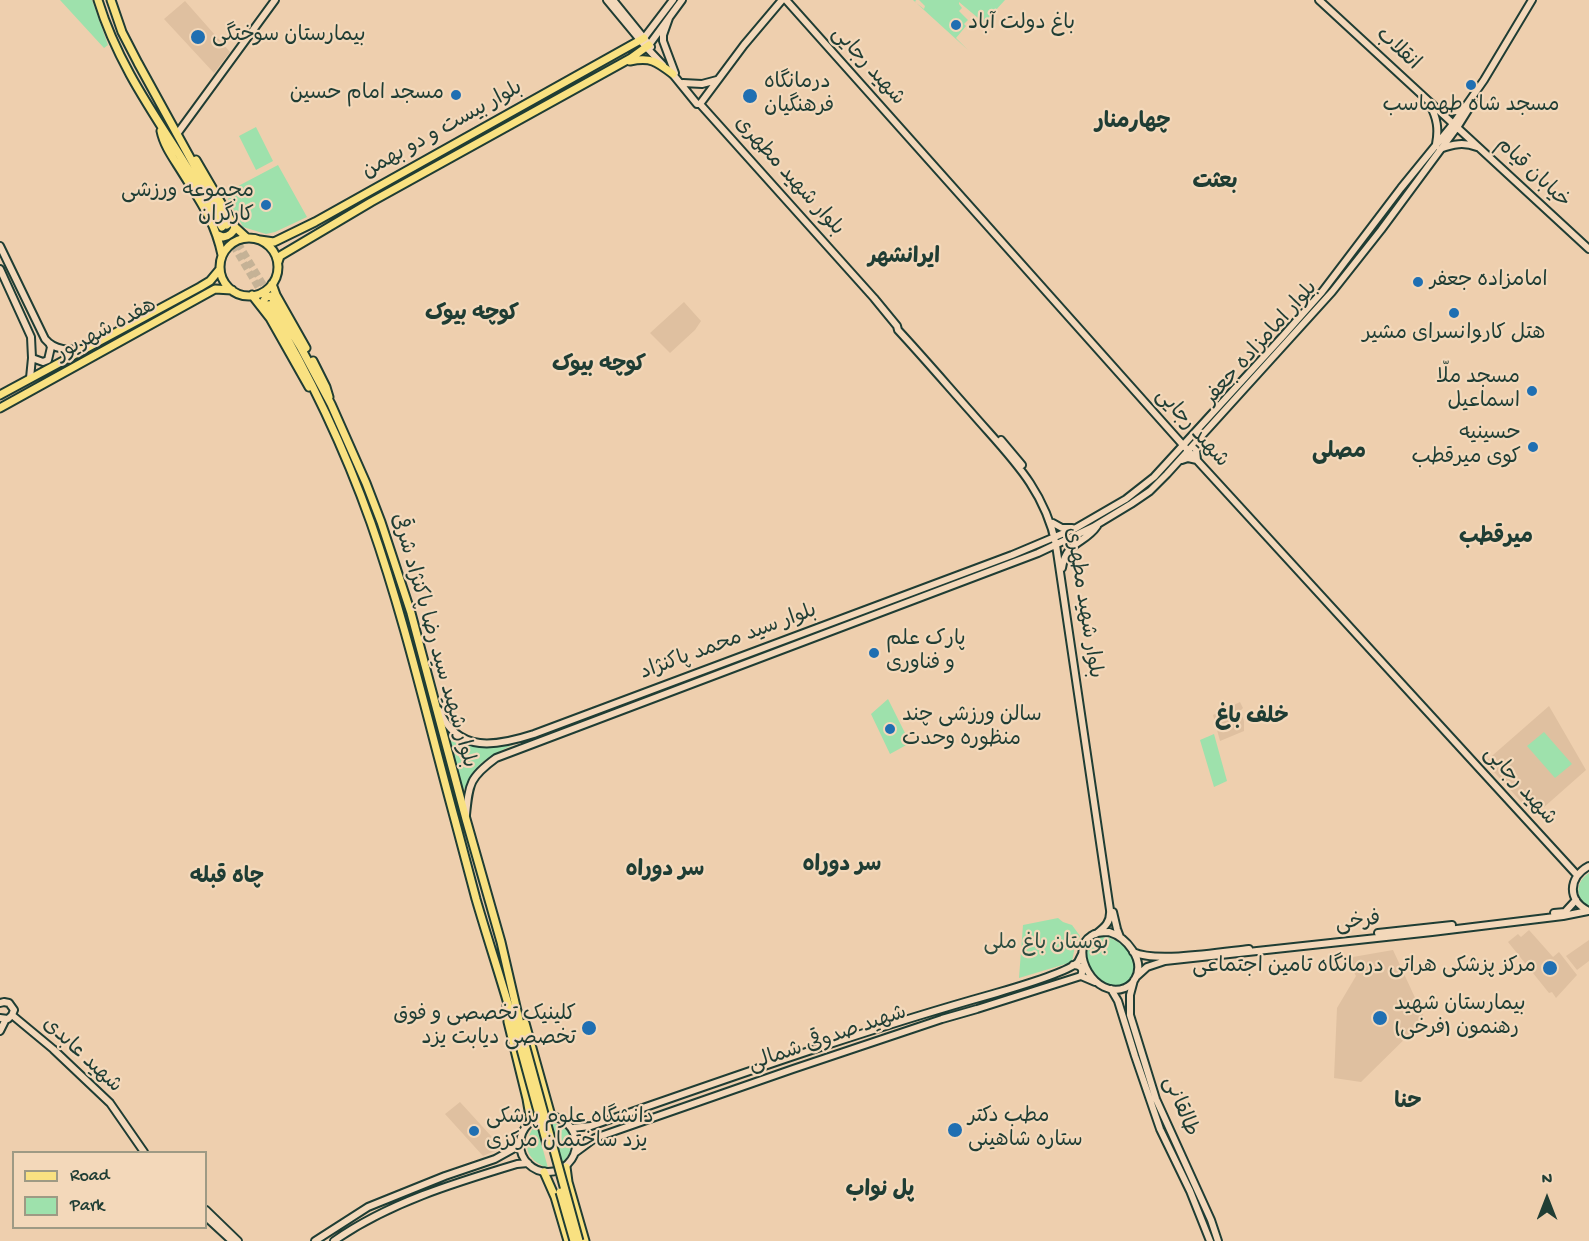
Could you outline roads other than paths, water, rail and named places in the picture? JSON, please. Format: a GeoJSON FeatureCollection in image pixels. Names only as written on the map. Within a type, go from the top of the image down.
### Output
{"type":"FeatureCollection","features":[{"type":"Feature","properties":{"kind":"main road"},"geometry":{"type":"LineString","coordinates":[[98,0],[125,67],[225,226],[122,32],[111,0]]}},
{"type":"Feature","properties":{"kind":"main road"},"geometry":{"type":"LineString","coordinates":[[177,134],[275,0]]}},
{"type":"Feature","properties":{"kind":"main road"},"geometry":{"type":"LineString","coordinates":[[607,0],[642,39]]}},
{"type":"Feature","properties":{"kind":"main road"},"geometry":{"type":"LineString","coordinates":[[613,0],[642,39]]}},
{"type":"Feature","properties":{"kind":"main road"},"geometry":{"type":"LineString","coordinates":[[642,39],[672,0]]}},
{"type":"Feature","properties":{"kind":"main road"},"geometry":{"type":"LineString","coordinates":[[648,46],[682,0]]}},
{"type":"Feature","properties":{"kind":"main road"},"geometry":{"type":"LineString","coordinates":[[773,11],[774,0]]}},
{"type":"Feature","properties":{"kind":"main road"},"geometry":{"type":"LineString","coordinates":[[700,104],[784,0]]}},
{"type":"Feature","properties":{"kind":"main road","name":"شهید رجایی"},"geometry":{"type":"LineString","coordinates":[[784,0],[1183,446],[1577,875]]}},
{"type":"Feature","properties":{"kind":"main road","name":"انقلاب"},"geometry":{"type":"LineString","coordinates":[[1319,0],[1456,125]]}},
{"type":"Feature","properties":{"kind":"main road"},"geometry":{"type":"LineString","coordinates":[[1456,125],[1534,0]]}},
{"type":"Feature","properties":{"kind":"main road"},"geometry":{"type":"LineString","coordinates":[[1456,125],[1534,0]]}},
{"type":"Feature","properties":{"kind":"main road"},"geometry":{"type":"LineString","coordinates":[[669,18],[663,41],[674,74]]}},
{"type":"Feature","properties":{"kind":"main road","name":"بلوار شهید مطهری"},"geometry":{"type":"LineString","coordinates":[[642,39],[674,74],[697,104],[700,104]]}},
{"type":"Feature","properties":{"kind":"main road","name":"بلوار بیست و دو بهمن"},"geometry":{"type":"LineString","coordinates":[[260,240],[274,242],[315,222],[642,39]]}},
{"type":"Feature","properties":{"kind":"main road","name":"بلوار بیست و دو بهمن"},"geometry":{"type":"LineString","coordinates":[[278,262],[280,256],[292,248],[624,62],[648,46]]}},
{"type":"Feature","properties":{"kind":"main road"},"geometry":{"type":"LineString","coordinates":[[624,62],[651,60],[674,74]]}},
{"type":"Feature","properties":{"kind":"main road","name":"بلوار شهید مطهری"},"geometry":{"type":"LineString","coordinates":[[674,74],[867,290],[898,330],[1035,489],[1057,541],[1114,919],[1120,937]]}},
{"type":"Feature","properties":{"kind":"main road"},"geometry":{"type":"LineString","coordinates":[[683,82],[702,84],[718,80]]}},
{"type":"Feature","properties":{"kind":"main road"},"geometry":{"type":"LineString","coordinates":[[537,98],[542,106]]}},
{"type":"Feature","properties":{"kind":"main road"},"geometry":{"type":"LineString","coordinates":[[1429,102],[1438,126],[1439,145],[1468,144],[1482,149]]}},
{"type":"Feature","properties":{"kind":"main road"},"geometry":{"type":"LineString","coordinates":[[1437,108],[1452,112],[1467,105]]}},
{"type":"Feature","properties":{"kind":"main road"},"geometry":{"type":"LineString","coordinates":[[160,125],[170,152],[207,211],[218,235],[222,255],[220,268],[222,277],[232,290]]}},
{"type":"Feature","properties":{"kind":"main road","name":"بلوار امامزاده جعفر"},"geometry":{"type":"LineString","coordinates":[[1057,541],[1146,485],[1183,446],[1196,437],[1332,291],[1377,235],[1439,145],[1456,125]]}},
{"type":"Feature","properties":{"kind":"main road","name":"خیابان قیام"},"geometry":{"type":"LineString","coordinates":[[1456,125],[1589,249]]}},
{"type":"Feature","properties":{"kind":"main road"},"geometry":{"type":"LineString","coordinates":[[177,134],[188,145],[235,227],[247,238]]}},
{"type":"Feature","properties":{"kind":"main road"},"geometry":{"type":"LineString","coordinates":[[428,159],[432,168]]}},
{"type":"Feature","properties":{"kind":"main road"},"geometry":{"type":"LineString","coordinates":[[218,235],[223,237],[230,235],[235,227]]}},
{"type":"Feature","properties":{"kind":"main road"},"geometry":{"type":"LineString","coordinates":[[285,236],[284,244],[292,248]]}},
{"type":"Feature","properties":{"kind":"main road"},"geometry":{"type":"LineString","coordinates":[[222,255],[226,248],[240,239],[260,240],[268,245],[275,253],[278,262],[270,302]]}},
{"type":"Feature","properties":{"kind":"main road"},"geometry":{"type":"LineString","coordinates":[[0,246],[36,323],[51,347],[48,360],[43,362],[32,358]]}},
{"type":"Feature","properties":{"kind":"main road","name":"هفده شهریور"},"geometry":{"type":"LineString","coordinates":[[0,395],[210,281],[220,268]]}},
{"type":"Feature","properties":{"kind":"main road"},"geometry":{"type":"LineString","coordinates":[[0,269],[31,337],[30,378]]}},
{"type":"Feature","properties":{"kind":"main road"},"geometry":{"type":"LineString","coordinates":[[210,281],[217,284],[215,289],[232,290],[245,295],[260,293],[273,284]]}},
{"type":"Feature","properties":{"kind":"main road","name":"هفده شهریور"},"geometry":{"type":"LineString","coordinates":[[0,408],[215,289]]}},
{"type":"Feature","properties":{"kind":"main road"},"geometry":{"type":"LineString","coordinates":[[252,295],[270,302],[300,335],[326,387],[327,407]]}},
{"type":"Feature","properties":{"kind":"main road","name":"بلوار شهید سید رضا پاکنژاد شرقی"},"geometry":{"type":"LineString","coordinates":[[270,302],[366,483],[381,522],[411,613],[501,942],[511,1003]]}},
{"type":"Feature","properties":{"kind":"main road"},"geometry":{"type":"LineString","coordinates":[[50,345],[70,350],[87,348]]}},
{"type":"Feature","properties":{"kind":"main road","name":"بلوار شهید سید رضا پاکنژاد شرقی"},"geometry":{"type":"LineString","coordinates":[[327,407],[371,523],[393,590],[476,899],[511,1003]]}},
{"type":"Feature","properties":{"kind":"main road"},"geometry":{"type":"LineString","coordinates":[[1178,451],[1176,438],[1196,437],[1197,460],[1188,458],[1179,462]]}},
{"type":"Feature","properties":{"kind":"main road","name":"بلوار امامزاده جعفر"},"geometry":{"type":"LineString","coordinates":[[1057,541],[1098,524],[1150,491],[1189,451],[1196,437]]}},
{"type":"Feature","properties":{"kind":"main road"},"geometry":{"type":"LineString","coordinates":[[1038,553],[1051,555],[1061,567],[1071,548],[1093,532],[1098,524]]}},
{"type":"Feature","properties":{"kind":"main road"},"geometry":{"type":"LineString","coordinates":[[1045,542],[1052,525],[1076,528]]}},
{"type":"Feature","properties":{"kind":"main road","name":"بلوار سید محمد پاکنژاد"},"geometry":{"type":"LineString","coordinates":[[433,694],[444,722],[461,736],[475,742],[492,744],[511,741],[1045,542],[1057,541]]}},
{"type":"Feature","properties":{"kind":"main road","name":"بلوار سید محمد پاکنژاد"},"geometry":{"type":"LineString","coordinates":[[466,819],[468,791],[474,776],[496,758],[1038,553],[1057,541]]}},
{"type":"Feature","properties":{"kind":"main road","name":"بلوار شهید مطهری"},"geometry":{"type":"LineString","coordinates":[[1061,567],[1110,911],[1108,924],[1096,934]]}},
{"type":"Feature","properties":{"kind":"main road"},"geometry":{"type":"LineString","coordinates":[[960,574],[963,582]]}},
{"type":"Feature","properties":{"kind":"main road"},"geometry":{"type":"LineString","coordinates":[[534,734],[537,741]]}},
{"type":"Feature","properties":{"kind":"main road"},"geometry":{"type":"LineString","coordinates":[[1589,866],[1577,875],[1573,887],[1579,905],[1589,911]]}},
{"type":"Feature","properties":{"kind":"main road","name":"فرخی"},"geometry":{"type":"LineString","coordinates":[[1133,952],[1147,957],[1164,957],[1458,925],[1565,912],[1576,900]]}},
{"type":"Feature","properties":{"kind":"main road","name":"فرخی"},"geometry":{"type":"LineString","coordinates":[[1135,979],[1148,967],[1165,961],[1432,932],[1589,911]]}},
{"type":"Feature","properties":{"kind":"main road"},"geometry":{"type":"LineString","coordinates":[[1109,932],[1120,937],[1133,952],[1137,959],[1138,972],[1129,986],[1111,990],[1081,976],[1082,968],[1078,964],[1074,965],[1079,961],[1085,941],[1091,935],[1109,932]]}},
{"type":"Feature","properties":{"kind":"main road"},"geometry":{"type":"LineString","coordinates":[[1082,954],[1095,982]]}},
{"type":"Feature","properties":{"kind":"main road","name":"شهید صدوقی شمالی"},"geometry":{"type":"LineString","coordinates":[[572,1128],[591,1126],[830,1044],[1045,977],[1074,965]]}},
{"type":"Feature","properties":{"kind":"main road","name":"شهید صدوقی شمالی"},"geometry":{"type":"LineString","coordinates":[[576,1152],[595,1138],[948,1017],[1081,976]]}},
{"type":"Feature","properties":{"kind":"main road","name":"طالقانی"},"geometry":{"type":"LineString","coordinates":[[1135,979],[1131,988],[1130,1015],[1156,1099],[1211,1220],[1218,1241]]}},
{"type":"Feature","properties":{"kind":"main road","name":"طالقانی"},"geometry":{"type":"LineString","coordinates":[[1111,990],[1118,1001],[1160,1129],[1190,1191],[1210,1241]]}},
{"type":"Feature","properties":{"kind":"main road"},"geometry":{"type":"LineString","coordinates":[[1118,1001],[1122,994],[1130,998]]}},
{"type":"Feature","properties":{"kind":"main road","name":"شهید عابدی"},"geometry":{"type":"LineString","coordinates":[[0,1004],[7,1002],[11,1005],[14,1010],[6,1018],[53,1049],[110,1103],[143,1151]]}},
{"type":"Feature","properties":{"kind":"main road"},"geometry":{"type":"LineString","coordinates":[[511,1003],[574,1241]]}},
{"type":"Feature","properties":{"kind":"main road"},"geometry":{"type":"LineString","coordinates":[[511,1003],[523,1018],[551,1116]]}},
{"type":"Feature","properties":{"kind":"main road"},"geometry":{"type":"LineString","coordinates":[[511,1003],[508,1022],[531,1122]]}},
{"type":"Feature","properties":{"kind":"main road"},"geometry":{"type":"LineString","coordinates":[[0,1028],[6,1018]]}},
{"type":"Feature","properties":{"kind":"main road"},"geometry":{"type":"LineString","coordinates":[[521,1042],[579,1241]]}},
{"type":"Feature","properties":{"kind":"main road"},"geometry":{"type":"LineString","coordinates":[[527,1099],[545,1095]]}},
{"type":"Feature","properties":{"kind":"main road"},"geometry":{"type":"LineString","coordinates":[[315,1241],[368,1207],[495,1159],[513,1149],[524,1130],[540,1117],[551,1116],[562,1119],[572,1128],[576,1139],[576,1152],[566,1167],[555,1172],[544,1172],[528,1163],[521,1153],[520,1140]]}},
{"type":"Feature","properties":{"kind":"main road"},"geometry":{"type":"LineString","coordinates":[[591,1126],[589,1131],[595,1138]]}},
{"type":"Feature","properties":{"kind":"main road"},"geometry":{"type":"LineString","coordinates":[[495,1159],[499,1170]]}},
{"type":"Feature","properties":{"kind":"main road"},"geometry":{"type":"LineString","coordinates":[[334,1241],[372,1217],[441,1188],[517,1164],[528,1163]]}},
{"type":"Feature","properties":{"kind":"main road"},"geometry":{"type":"LineString","coordinates":[[566,1167],[585,1241]]}},
{"type":"Feature","properties":{"kind":"main road"},"geometry":{"type":"LineString","coordinates":[[544,1172],[555,1197],[568,1241]]}},
{"type":"Feature","properties":{"kind":"main road"},"geometry":{"type":"LineString","coordinates":[[550,1186],[568,1182]]}},
{"type":"Feature","properties":{"kind":"main road"},"geometry":{"type":"LineString","coordinates":[[207,1211],[238,1241]]}},
{"type":"Feature","properties":{"kind":"main road"},"geometry":{"type":"LineString","coordinates":[[207,1218],[232,1241]]}},
{"type":"Feature","properties":{"kind":"tunnel"},"geometry":{"type":"LineString","coordinates":[[227,225],[272,299]]}},
{"type":"Feature","properties":{"kind":"tunnel"},"geometry":{"type":"LineString","coordinates":[[222,227],[267,302]]}},
{"type":"Feature","properties":{"kind":"place","name":"باغ دولت آباد"},"geometry":{"type":"Point","coordinates":[956,25]}},
{"type":"Feature","properties":{"kind":"place","name":"بیمارستان سوختگی"},"geometry":{"type":"Point","coordinates":[198,37]}},
{"type":"Feature","properties":{"kind":"place","name":"مسجد شاه طهماسب"},"geometry":{"type":"Point","coordinates":[1471,85]}},
{"type":"Feature","properties":{"kind":"place","name":"مسجد امام حسین"},"geometry":{"type":"Point","coordinates":[456,95]}},
{"type":"Feature","properties":{"kind":"place","name":"درمانگاه فرهنگیان"},"geometry":{"type":"Point","coordinates":[750,96]}},
{"type":"Feature","properties":{"kind":"place","name":"مجموعه ورزشی کارگران"},"geometry":{"type":"Point","coordinates":[266,205]}},
{"type":"Feature","properties":{"kind":"place","name":"امامزاده جعفر"},"geometry":{"type":"Point","coordinates":[1418,282]}},
{"type":"Feature","properties":{"kind":"place","name":"هتل کاروانسرای مشیر"},"geometry":{"type":"Point","coordinates":[1454,313]}},
{"type":"Feature","properties":{"kind":"place","name":"مسجد ملّا اسماعیل"},"geometry":{"type":"Point","coordinates":[1532,391]}},
{"type":"Feature","properties":{"kind":"place","name":"حسینیه کوی میرقطب"},"geometry":{"type":"Point","coordinates":[1533,447]}},
{"type":"Feature","properties":{"kind":"place","name":"پارک علم و فناوری"},"geometry":{"type":"Point","coordinates":[874,653]}},
{"type":"Feature","properties":{"kind":"place","name":"سالن ورزشی چند منظوره وحدت"},"geometry":{"type":"Point","coordinates":[890,729]}},
{"type":"Feature","properties":{"kind":"place","name":"مرکز پزشکی هراتی درمانگاه تامین اجتماعی"},"geometry":{"type":"Point","coordinates":[1550,968]}},
{"type":"Feature","properties":{"kind":"place","name":"بیمارستان شهید رهنمون (فرخی)"},"geometry":{"type":"Point","coordinates":[1380,1018]}},
{"type":"Feature","properties":{"kind":"place","name":"کلینیک تخصصی و فوق تخصصی دیابت یزد"},"geometry":{"type":"Point","coordinates":[589,1028]}},
{"type":"Feature","properties":{"kind":"place","name":"مطب دکتر ستاره شاهینی"},"geometry":{"type":"Point","coordinates":[955,1130]}},
{"type":"Feature","properties":{"kind":"place","name":"دانشگاه علوم پزشکی یزد ساختمان مرکزی"},"geometry":{"type":"Point","coordinates":[474,1131]}},
{"type":"Feature","properties":{"kind":"district","name":"چهارمنار"},"geometry":{"type":"Point","coordinates":[1133,124]}},
{"type":"Feature","properties":{"kind":"district","name":"بعثت"},"geometry":{"type":"Point","coordinates":[1215,184]}},
{"type":"Feature","properties":{"kind":"district","name":"ایرانشهر"},"geometry":{"type":"Point","coordinates":[904,259]}},
{"type":"Feature","properties":{"kind":"district","name":"کوچه بیوک"},"geometry":{"type":"Point","coordinates":[472,316]}},
{"type":"Feature","properties":{"kind":"district","name":"کوچه بیوک"},"geometry":{"type":"Point","coordinates":[599,367]}},
{"type":"Feature","properties":{"kind":"district","name":"مصلی"},"geometry":{"type":"Point","coordinates":[1339,454]}},
{"type":"Feature","properties":{"kind":"district","name":"میرقطب"},"geometry":{"type":"Point","coordinates":[1496,539]}},
{"type":"Feature","properties":{"kind":"district","name":"خلف باغ"},"geometry":{"type":"Point","coordinates":[1252,719]}},
{"type":"Feature","properties":{"kind":"district","name":"سر دوراه"},"geometry":{"type":"Point","coordinates":[842,867]}},
{"type":"Feature","properties":{"kind":"district","name":"سر دوراه"},"geometry":{"type":"Point","coordinates":[665,872]}},
{"type":"Feature","properties":{"kind":"district","name":"چاه قبله"},"geometry":{"type":"Point","coordinates":[227,879]}},
{"type":"Feature","properties":{"kind":"district","name":"حنا"},"geometry":{"type":"Point","coordinates":[1408,1104]}},
{"type":"Feature","properties":{"kind":"district","name":"پل نواب"},"geometry":{"type":"Point","coordinates":[880,1192]}},
{"type":"Feature","properties":{"kind":"park label","name":"بوستان باغ ملی"},"geometry":{"type":"Point","coordinates":[1046,945]}}]}
